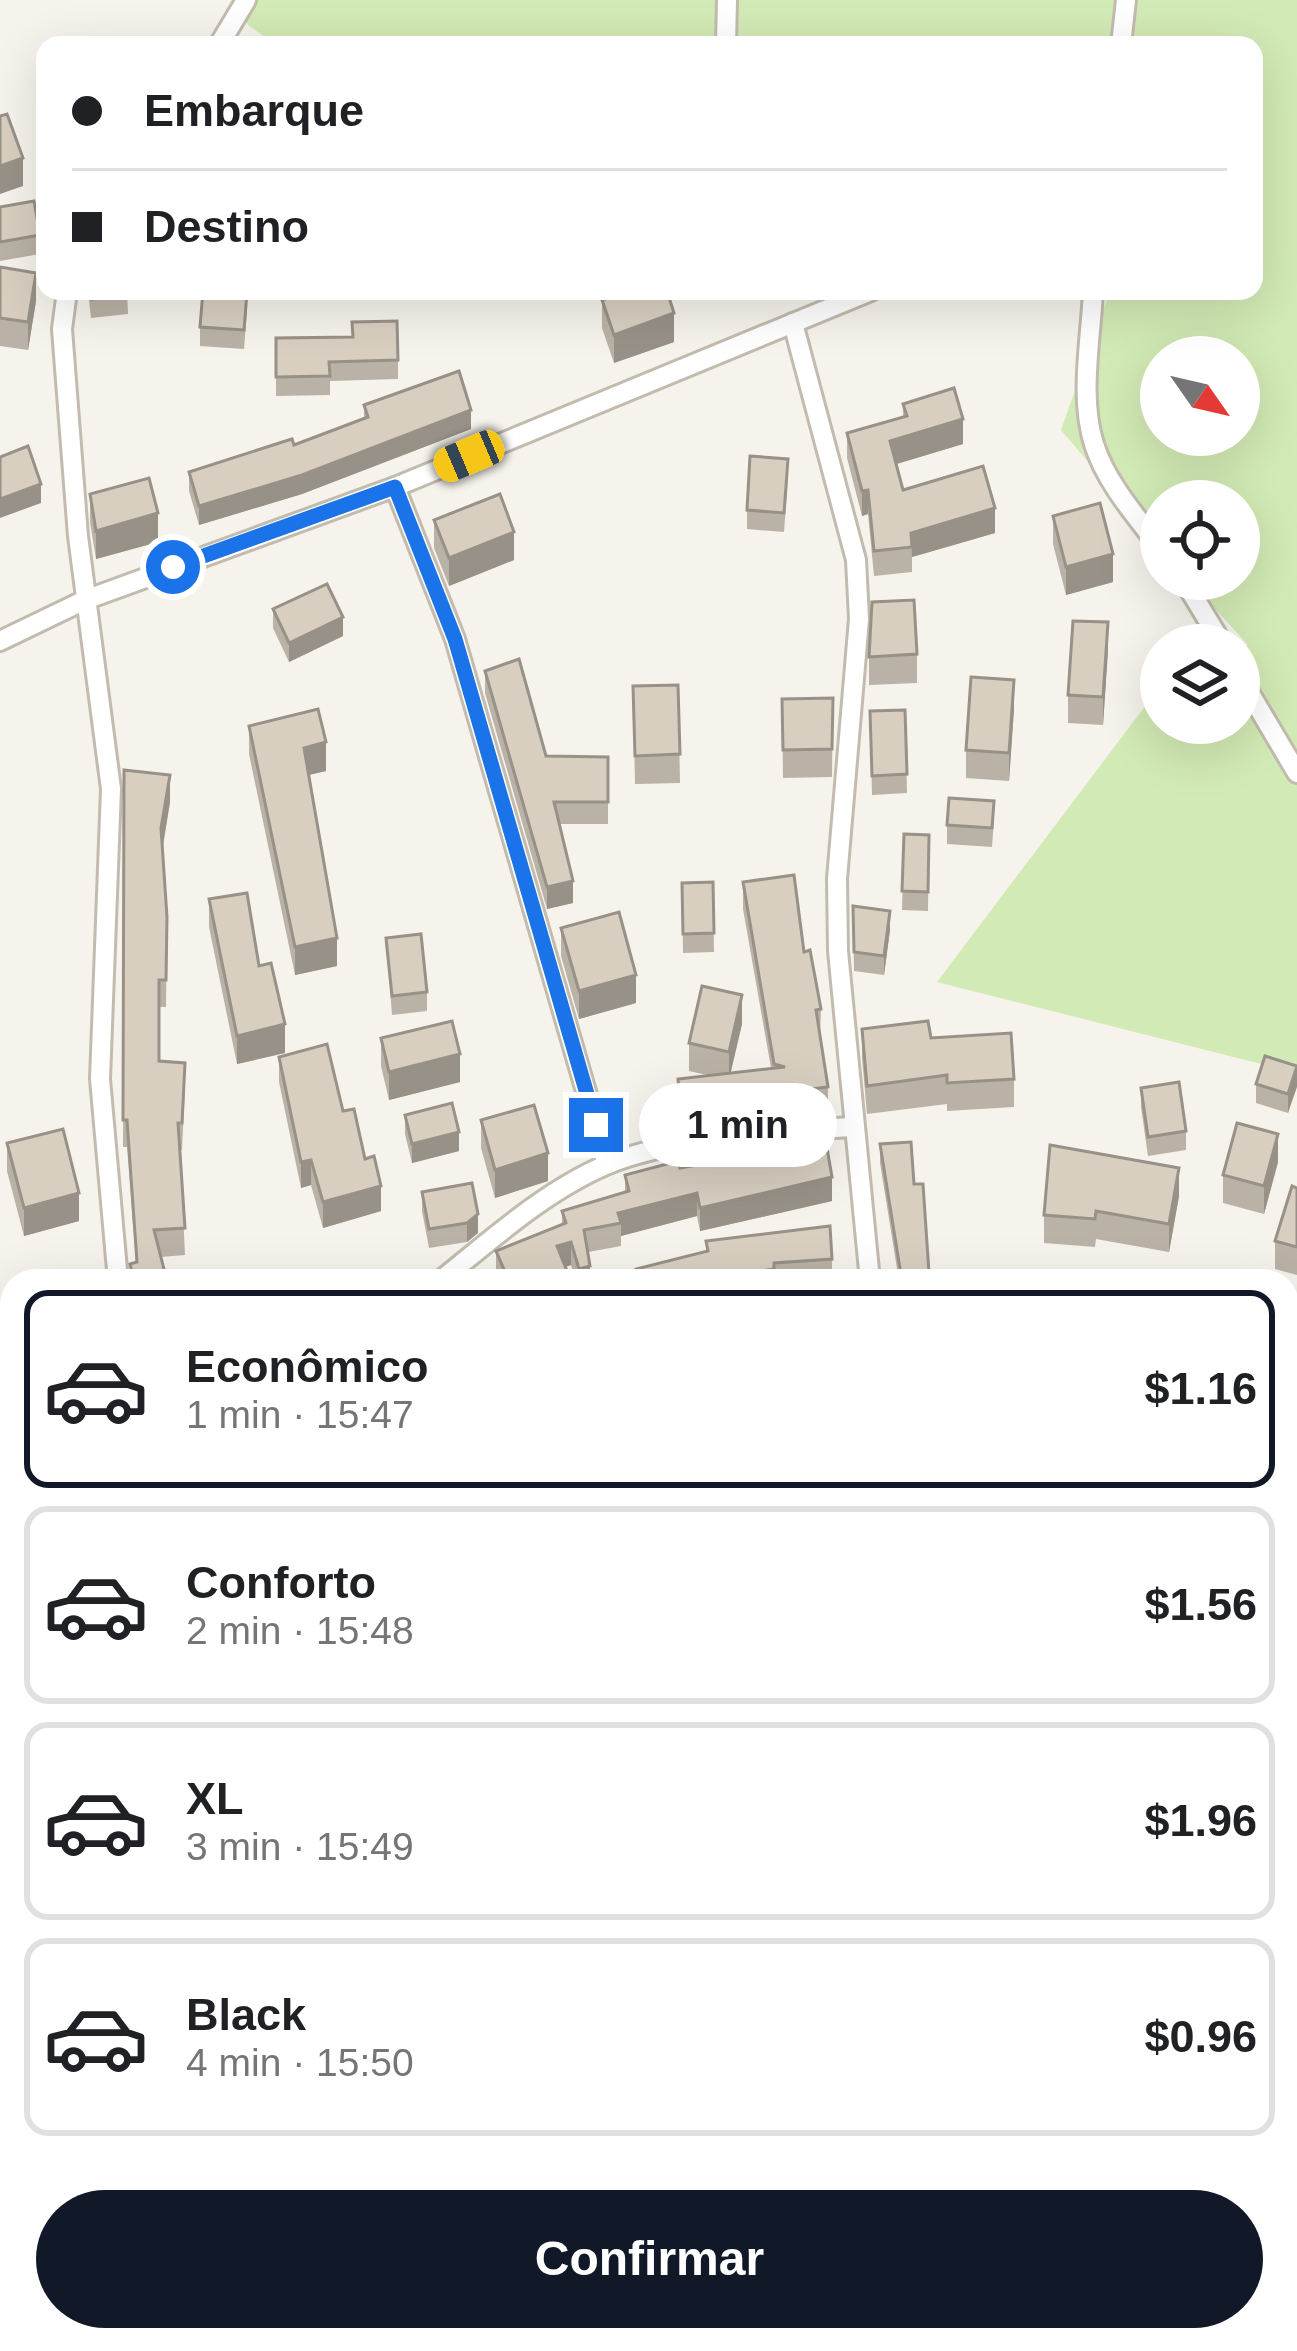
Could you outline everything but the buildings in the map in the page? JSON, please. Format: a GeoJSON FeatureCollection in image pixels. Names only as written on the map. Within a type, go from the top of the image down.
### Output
{"type":"FeatureCollection","features":[{"type":"Feature","properties":{"kind":"street"},"geometry":{"type":"LineString","coordinates":[[225,36],[247,0]]}},
{"type":"Feature","properties":{"kind":"street"},"geometry":{"type":"LineString","coordinates":[[726,36],[727,0]]}},
{"type":"Feature","properties":{"kind":"street"},"geometry":{"type":"LineString","coordinates":[[1122,36],[1126,0]]}},
{"type":"Feature","properties":{"kind":"street"},"geometry":{"type":"LineString","coordinates":[[66,300],[62,329],[85,600],[112,788],[100,1078],[117,1269]]}},
{"type":"Feature","properties":{"kind":"street"},"geometry":{"type":"LineString","coordinates":[[0,640],[85,600],[395,487],[849,300]]}},
{"type":"Feature","properties":{"kind":"street"},"geometry":{"type":"LineString","coordinates":[[1094,300],[1089,382],[1094,443],[1110,478],[1140,520]]}},
{"type":"Feature","properties":{"kind":"street"},"geometry":{"type":"LineString","coordinates":[[793,323],[856,560],[859,619],[837,879],[842,1024],[869,1269]]}},
{"type":"Feature","properties":{"kind":"street"},"geometry":{"type":"LineString","coordinates":[[395,487],[455,639],[607,1164]]}},
{"type":"Feature","properties":{"kind":"street"},"geometry":{"type":"LineString","coordinates":[[1260,710],[1297,773]]}},
{"type":"Feature","properties":{"kind":"street"},"geometry":{"type":"LineString","coordinates":[[455,1269],[536,1206],[607,1164],[777,1132],[852,1127]]}},
{"type":"Feature","properties":{"kind":"green space"},"geometry":{"type":"Polygon","coordinates":[[[235,0],[1297,0],[1297,1073],[937,982],[1140,713],[1140,744],[1260,744],[1260,624],[1229,624],[1207,600],[1260,600],[1260,480],[1140,480],[1140,522],[1061,430],[1107,300],[1263,300],[1263,36],[263,36],[248,25],[235,0]]]}},
{"type":"Feature","properties":{"kind":"route"},"geometry":{"type":"LineString","coordinates":[[173,567],[395,487],[455,639],[596,1125]]}}]}
